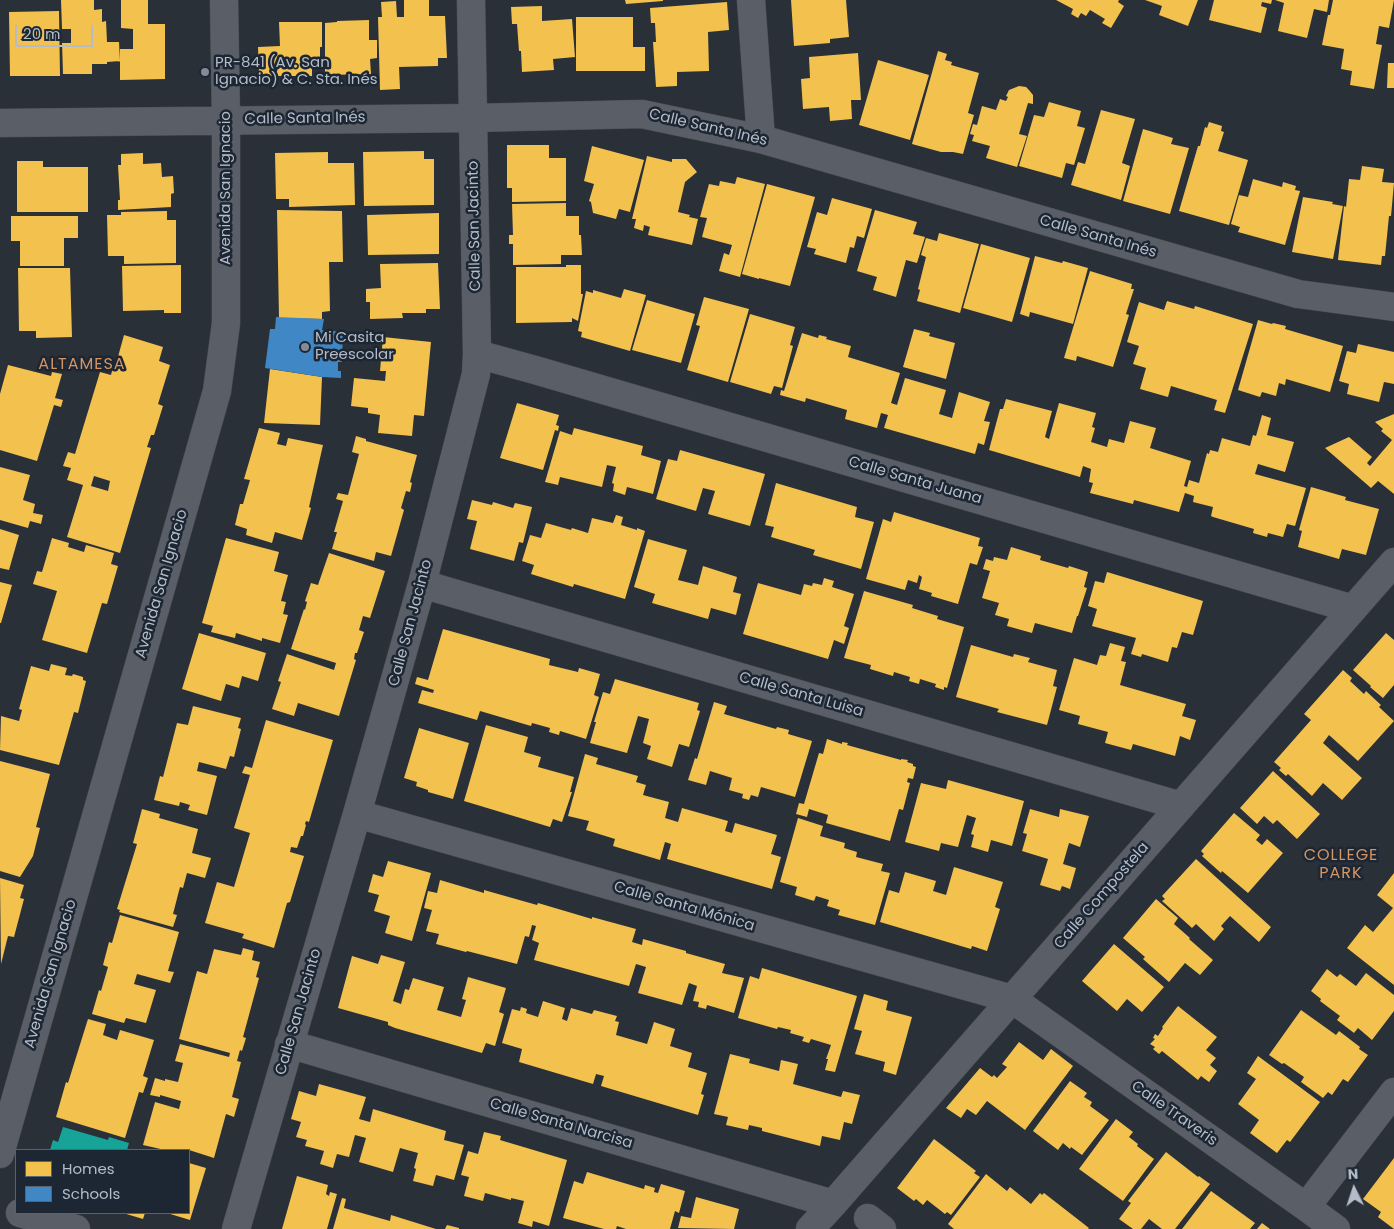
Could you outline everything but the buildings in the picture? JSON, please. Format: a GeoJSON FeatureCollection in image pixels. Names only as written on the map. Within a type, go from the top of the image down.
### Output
{"type":"FeatureCollection","features":[{"type":"Feature","properties":{"kind":"street","name":"Avenida San Ignacio"},"geometry":{"type":"LineString","coordinates":[[0,1154],[217,391],[226,323],[224,0]]}},
{"type":"Feature","properties":{"kind":"street","name":"Calle San Jacinto"},"geometry":{"type":"LineString","coordinates":[[236,1229],[422,584],[476,374],[471,0]]}},
{"type":"Feature","properties":{"kind":"street"},"geometry":{"type":"LineString","coordinates":[[750,0],[761,139]]}},
{"type":"Feature","properties":{"kind":"street","name":"Calle Santa Inés"},"geometry":{"type":"LineString","coordinates":[[0,123],[473,118],[642,114],[761,139],[1298,294],[1394,306]]}},
{"type":"Feature","properties":{"kind":"street","name":"Calle Santa Juana"},"geometry":{"type":"LineString","coordinates":[[477,354],[545,372],[1353,609]]}},
{"type":"Feature","properties":{"kind":"street","name":"Calle Compostela"},"geometry":{"type":"LineString","coordinates":[[810,1229],[1394,562]]}},
{"type":"Feature","properties":{"kind":"street","name":"Calle Santa Luisa"},"geometry":{"type":"LineString","coordinates":[[422,584],[1181,806]]}},
{"type":"Feature","properties":{"kind":"street","name":"Calle Santa Mónica"},"geometry":{"type":"LineString","coordinates":[[357,814],[1012,999]]}},
{"type":"Feature","properties":{"kind":"street","name":"Calle Traveris"},"geometry":{"type":"LineString","coordinates":[[1012,999],[1336,1229]]}},
{"type":"Feature","properties":{"kind":"street","name":"Calle Santa Narcisa"},"geometry":{"type":"LineString","coordinates":[[289,1044],[833,1204]]}},
{"type":"Feature","properties":{"kind":"street"},"geometry":{"type":"LineString","coordinates":[[1306,1207],[1394,1092]]}},
{"type":"Feature","properties":{"kind":"street"},"geometry":{"type":"LineString","coordinates":[[0,1207],[15,1212]]}},
{"type":"Feature","properties":{"kind":"street"},"geometry":{"type":"LineString","coordinates":[[24,1214],[76,1229]]}},
{"type":"Feature","properties":{"kind":"place","name":"PR-841 (Av. San Ignacio) & C. Sta. Inés"},"geometry":{"type":"Point","coordinates":[205,72]}},
{"type":"Feature","properties":{"kind":"place","name":"Mi Casita Preescolar"},"geometry":{"type":"Point","coordinates":[305,347]}},
{"type":"Feature","properties":{"kind":"district","name":"ALTAMESA"},"geometry":{"type":"Point","coordinates":[82,365]}},
{"type":"Feature","properties":{"kind":"district","name":"COLLEGE PARK"},"geometry":{"type":"Point","coordinates":[1341,865]}}]}
